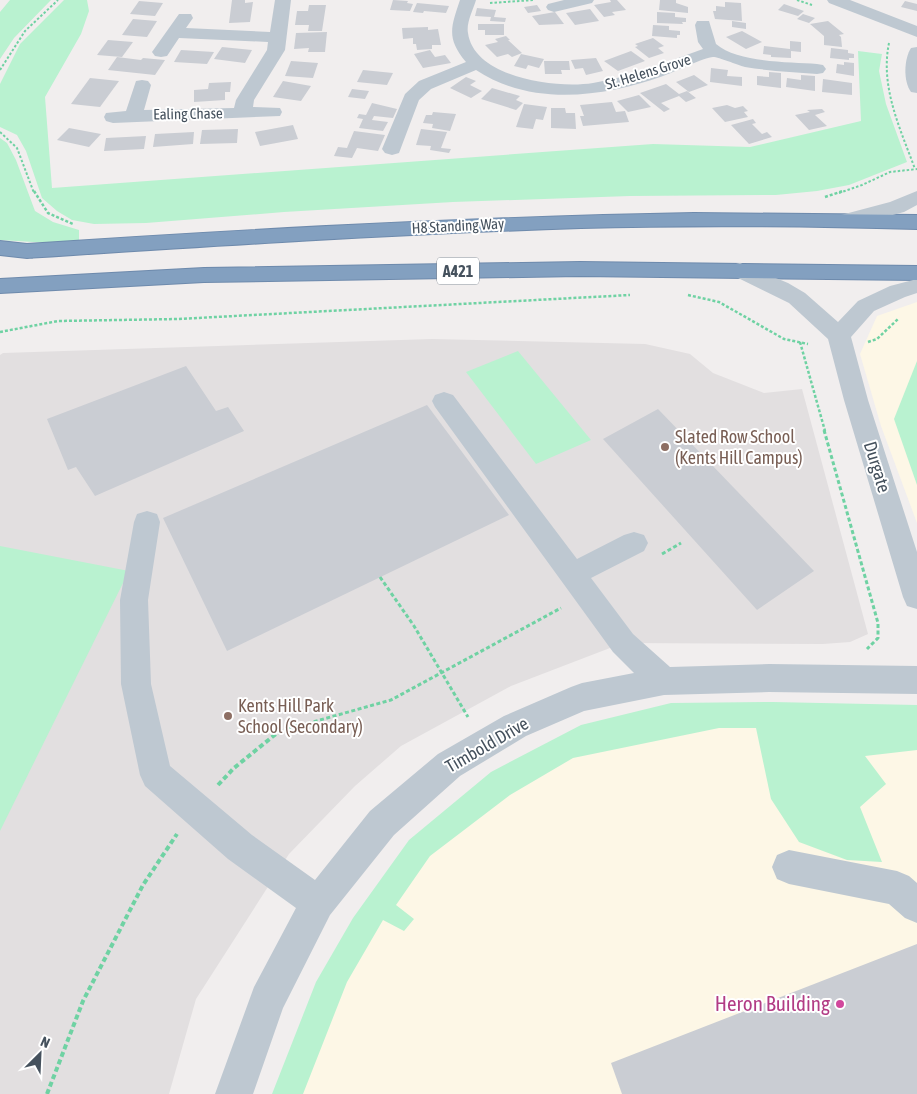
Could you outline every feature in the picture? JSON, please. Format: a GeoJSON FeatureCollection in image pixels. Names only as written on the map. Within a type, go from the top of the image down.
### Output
{"type":"FeatureCollection","features":[{"type":"Feature","properties":{"kind":"highway","name":"H8 Standing Way"},"geometry":{"type":"LineString","coordinates":[[0,248],[26,251],[214,238],[578,221],[848,220],[917,222]]}},
{"type":"Feature","properties":{"kind":"highway","name":"A421"},"geometry":{"type":"LineString","coordinates":[[0,286],[204,275],[580,269],[917,273]]}},
{"type":"Feature","properties":{"kind":"street","name":"Ealing Chase"},"geometry":{"type":"LineString","coordinates":[[242,113],[245,100],[276,50],[283,0]]}},
{"type":"Feature","properties":{"kind":"street","name":"St. Helens Grove"},"geometry":{"type":"LineString","coordinates":[[468,0],[459,33],[465,50],[476,64],[503,78],[540,87],[581,90],[621,83],[714,51]]}},
{"type":"Feature","properties":{"kind":"street"},"geometry":{"type":"LineString","coordinates":[[554,7],[586,0]]}},
{"type":"Feature","properties":{"kind":"street"},"geometry":{"type":"LineString","coordinates":[[835,0],[917,32]]}},
{"type":"Feature","properties":{"kind":"street"},"geometry":{"type":"LineString","coordinates":[[161,52],[188,15]]}},
{"type":"Feature","properties":{"kind":"street"},"geometry":{"type":"LineString","coordinates":[[703,25],[707,43],[714,51],[753,62],[817,69]]}},
{"type":"Feature","properties":{"kind":"street"},"geometry":{"type":"LineString","coordinates":[[175,33],[277,37]]}},
{"type":"Feature","properties":{"kind":"street"},"geometry":{"type":"LineString","coordinates":[[917,52],[914,67],[917,88]]}},
{"type":"Feature","properties":{"kind":"street"},"geometry":{"type":"LineString","coordinates":[[392,149],[410,98],[425,85],[476,64]]}},
{"type":"Feature","properties":{"kind":"street","name":"Ealing Chase"},"geometry":{"type":"LineString","coordinates":[[134,115],[142,85]]}},
{"type":"Feature","properties":{"kind":"street"},"geometry":{"type":"LineString","coordinates":[[390,96],[410,98]]}},
{"type":"Feature","properties":{"kind":"street","name":"Ealing Chase"},"geometry":{"type":"LineString","coordinates":[[114,117],[273,112]]}},
{"type":"Feature","properties":{"kind":"street"},"geometry":{"type":"LineString","coordinates":[[848,220],[897,208],[917,197]]}},
{"type":"Feature","properties":{"kind":"street"},"geometry":{"type":"LineString","coordinates":[[740,270],[797,298],[841,343],[866,306],[898,291],[917,286]]}},
{"type":"Feature","properties":{"kind":"street","name":"Durgate"},"geometry":{"type":"LineString","coordinates":[[841,343],[856,400],[917,597]]}},
{"type":"Feature","properties":{"kind":"street"},"geometry":{"type":"LineString","coordinates":[[444,401],[623,643],[664,681]]}},
{"type":"Feature","properties":{"kind":"street"},"geometry":{"type":"LineString","coordinates":[[147,522],[134,600],[136,684],[156,774],[240,847],[318,904]]}},
{"type":"Feature","properties":{"kind":"street"},"geometry":{"type":"LineString","coordinates":[[580,584],[646,550]]}},
{"type":"Feature","properties":{"kind":"street","name":"Timbold Drive"},"geometry":{"type":"LineString","coordinates":[[234,1094],[267,1000],[318,904],[382,824],[449,765],[515,726],[582,698],[664,681],[768,678],[917,680]]}},
{"type":"Feature","properties":{"kind":"street"},"geometry":{"type":"LineString","coordinates":[[789,866],[896,888],[917,906]]}},
{"type":"Feature","properties":{"kind":"path"},"geometry":{"type":"LineString","coordinates":[[0,70],[25,31],[58,0]]}},
{"type":"Feature","properties":{"kind":"path"},"geometry":{"type":"LineString","coordinates":[[486,3],[537,0]]}},
{"type":"Feature","properties":{"kind":"path"},"geometry":{"type":"LineString","coordinates":[[891,37],[886,50],[884,76],[915,169]]}},
{"type":"Feature","properties":{"kind":"path"},"geometry":{"type":"LineString","coordinates":[[0,332],[58,321],[178,319],[635,294]]}},
{"type":"Feature","properties":{"kind":"path"},"geometry":{"type":"LineString","coordinates":[[684,294],[719,302],[784,339],[841,343],[877,339],[900,317]]}},
{"type":"Feature","properties":{"kind":"path"},"geometry":{"type":"LineString","coordinates":[[646,550],[681,543]]}},
{"type":"Feature","properties":{"kind":"path"},"geometry":{"type":"LineString","coordinates":[[380,577],[414,626],[468,717]]}},
{"type":"Feature","properties":{"kind":"path"},"geometry":{"type":"LineString","coordinates":[[47,1094],[83,1001],[138,893],[195,808],[234,768],[277,733],[318,719],[391,700],[442,674],[580,584]]}},
{"type":"Feature","properties":{"kind":"shaded area"},"geometry":{"type":"Polygon","coordinates":[[[917,302],[917,523],[881,426],[860,354],[877,316],[917,302]]]}},
{"type":"Feature","properties":{"kind":"shaded area","name":"Kents Hill Park School (Secondary)"},"geometry":{"type":"Polygon","coordinates":[[[432,339],[645,344],[690,354],[713,373],[764,393],[802,389],[868,634],[850,642],[823,644],[623,643],[511,686],[401,746],[355,786],[289,854],[196,999],[169,1094],[0,1094],[0,355],[3,353],[432,339]]]}},
{"type":"Feature","properties":{"kind":"shaded area"},"geometry":{"type":"Polygon","coordinates":[[[917,710],[917,1094],[289,1094],[329,977],[418,846],[611,733],[917,710]]]}},
{"type":"Feature","properties":{"kind":"green space"},"geometry":{"type":"Polygon","coordinates":[[[10,0],[51,0],[14,38],[0,59],[0,12],[10,0]]]}},
{"type":"Feature","properties":{"kind":"green space"},"geometry":{"type":"Polygon","coordinates":[[[64,0],[87,0],[89,11],[81,34],[45,97],[52,188],[653,144],[750,147],[861,121],[858,51],[882,54],[879,71],[886,104],[907,162],[849,185],[817,191],[776,195],[630,196],[453,202],[284,212],[146,223],[94,224],[72,220],[57,211],[42,198],[26,151],[17,135],[0,127],[0,84],[20,44],[64,0]]]}},
{"type":"Feature","properties":{"kind":"green space"},"geometry":{"type":"Polygon","coordinates":[[[0,138],[7,143],[16,160],[35,211],[53,222],[79,230],[79,241],[50,243],[0,240],[0,138]]]}},
{"type":"Feature","properties":{"kind":"green space"},"geometry":{"type":"Polygon","coordinates":[[[518,351],[591,440],[536,464],[466,372],[518,351]]]}},
{"type":"Feature","properties":{"kind":"green space"},"geometry":{"type":"Polygon","coordinates":[[[917,361],[917,485],[894,419],[917,361]]]}},
{"type":"Feature","properties":{"kind":"green space"},"geometry":{"type":"Polygon","coordinates":[[[0,546],[129,571],[0,831],[0,546]]]}},
{"type":"Feature","properties":{"kind":"green space"},"geometry":{"type":"Polygon","coordinates":[[[773,702],[917,705],[917,750],[865,756],[886,784],[860,807],[882,862],[847,860],[799,842],[771,799],[756,728],[719,728],[573,758],[510,795],[430,856],[396,905],[414,919],[404,931],[383,920],[347,982],[303,1094],[272,1094],[316,982],[353,918],[409,840],[491,772],[581,725],[671,703],[773,702]]]}},
{"type":"Feature","properties":{"kind":"building"},"geometry":{"type":"Polygon","coordinates":[[[232,0],[245,0],[245,3],[253,2],[250,22],[229,23],[232,0]]]}},
{"type":"Feature","properties":{"kind":"building"},"geometry":{"type":"Polygon","coordinates":[[[393,0],[408,1],[407,3],[413,4],[410,11],[390,10],[393,0]]]}},
{"type":"Feature","properties":{"kind":"building"},"geometry":{"type":"Polygon","coordinates":[[[610,0],[617,0],[626,10],[612,12],[615,15],[604,17],[594,5],[611,2],[610,0]]]}},
{"type":"Feature","properties":{"kind":"building"},"geometry":{"type":"Polygon","coordinates":[[[660,0],[676,0],[676,3],[688,7],[688,13],[659,10],[660,0]]]}},
{"type":"Feature","properties":{"kind":"building"},"geometry":{"type":"Polygon","coordinates":[[[139,1],[163,3],[155,16],[130,14],[139,1]]]}},
{"type":"Feature","properties":{"kind":"building"},"geometry":{"type":"Polygon","coordinates":[[[905,1],[917,4],[917,11],[901,7],[905,1]]]}},
{"type":"Feature","properties":{"kind":"building"},"geometry":{"type":"Polygon","coordinates":[[[725,2],[741,3],[742,21],[715,19],[713,11],[716,11],[716,6],[725,7],[725,2]]]}},
{"type":"Feature","properties":{"kind":"building"},"geometry":{"type":"Polygon","coordinates":[[[417,3],[449,6],[446,13],[413,12],[417,3]]]}},
{"type":"Feature","properties":{"kind":"building"},"geometry":{"type":"Polygon","coordinates":[[[784,4],[804,11],[798,16],[778,10],[784,4]]]}},
{"type":"Feature","properties":{"kind":"building"},"geometry":{"type":"Polygon","coordinates":[[[309,5],[326,5],[322,31],[308,31],[309,25],[295,25],[297,11],[308,11],[309,5]]]}},
{"type":"Feature","properties":{"kind":"building"},"geometry":{"type":"Polygon","coordinates":[[[537,5],[541,11],[528,13],[524,7],[537,5]]]}},
{"type":"Feature","properties":{"kind":"building"},"geometry":{"type":"Polygon","coordinates":[[[477,8],[496,10],[494,17],[506,18],[505,22],[490,21],[491,17],[475,16],[477,8]]]}},
{"type":"Feature","properties":{"kind":"building"},"geometry":{"type":"Polygon","coordinates":[[[590,9],[599,21],[575,25],[566,13],[590,9]]]}},
{"type":"Feature","properties":{"kind":"building"},"geometry":{"type":"Polygon","coordinates":[[[555,12],[564,24],[539,25],[532,16],[555,12]]]}},
{"type":"Feature","properties":{"kind":"building"},"geometry":{"type":"Polygon","coordinates":[[[657,12],[675,13],[675,17],[686,18],[686,22],[682,22],[683,24],[657,23],[657,12]]]}},
{"type":"Feature","properties":{"kind":"building"},"geometry":{"type":"Polygon","coordinates":[[[803,14],[815,18],[809,23],[797,19],[803,14]]]}},
{"type":"Feature","properties":{"kind":"building"},"geometry":{"type":"Polygon","coordinates":[[[133,19],[157,21],[147,37],[122,35],[133,19]]]}},
{"type":"Feature","properties":{"kind":"building"},"geometry":{"type":"Polygon","coordinates":[[[732,21],[746,23],[746,29],[732,27],[732,21]]]}},
{"type":"Feature","properties":{"kind":"building"},"geometry":{"type":"Polygon","coordinates":[[[828,21],[844,34],[839,35],[842,47],[824,45],[824,36],[810,24],[828,21]]]}},
{"type":"Feature","properties":{"kind":"building"},"geometry":{"type":"Polygon","coordinates":[[[478,24],[504,24],[504,35],[485,35],[485,30],[478,30],[478,24]]]}},
{"type":"Feature","properties":{"kind":"building"},"geometry":{"type":"Polygon","coordinates":[[[653,25],[669,26],[669,30],[680,31],[680,35],[677,35],[677,38],[652,36],[653,25]]]}},
{"type":"Feature","properties":{"kind":"building"},"geometry":{"type":"Polygon","coordinates":[[[428,27],[428,30],[438,29],[441,45],[432,45],[432,49],[417,50],[416,44],[413,44],[413,38],[403,39],[402,28],[428,27]]]}},
{"type":"Feature","properties":{"kind":"building"},"geometry":{"type":"Polygon","coordinates":[[[742,31],[762,42],[746,49],[726,37],[742,31]]]}},
{"type":"Feature","properties":{"kind":"building"},"geometry":{"type":"Polygon","coordinates":[[[327,32],[325,52],[308,52],[309,48],[294,49],[296,33],[327,32]]]}},
{"type":"Feature","properties":{"kind":"building"},"geometry":{"type":"Polygon","coordinates":[[[506,36],[522,53],[512,57],[508,54],[497,57],[485,45],[498,42],[495,39],[506,36]]]}},
{"type":"Feature","properties":{"kind":"building"},"geometry":{"type":"Polygon","coordinates":[[[653,38],[664,46],[658,48],[664,53],[649,58],[635,47],[638,46],[635,44],[653,38]]]}},
{"type":"Feature","properties":{"kind":"building"},"geometry":{"type":"Polygon","coordinates":[[[108,40],[133,42],[122,57],[97,55],[108,40]]]}},
{"type":"Feature","properties":{"kind":"building"},"geometry":{"type":"Polygon","coordinates":[[[790,41],[801,42],[801,52],[791,51],[791,58],[771,57],[771,55],[763,54],[764,46],[790,49],[790,41]]]}},
{"type":"Feature","properties":{"kind":"building"},"geometry":{"type":"Polygon","coordinates":[[[222,47],[252,50],[245,63],[214,59],[222,47]]]}},
{"type":"Feature","properties":{"kind":"building"},"geometry":{"type":"Polygon","coordinates":[[[831,48],[848,50],[848,53],[854,54],[854,58],[849,58],[849,60],[830,58],[831,48]]]}},
{"type":"Feature","properties":{"kind":"building"},"geometry":{"type":"Polygon","coordinates":[[[181,50],[214,52],[207,64],[174,62],[181,50]]]}},
{"type":"Feature","properties":{"kind":"building"},"geometry":{"type":"Polygon","coordinates":[[[430,50],[435,57],[445,55],[451,63],[423,68],[414,54],[430,50]]]}},
{"type":"Feature","properties":{"kind":"building"},"geometry":{"type":"Polygon","coordinates":[[[631,51],[645,61],[618,71],[604,61],[631,51]]]}},
{"type":"Feature","properties":{"kind":"building"},"geometry":{"type":"Polygon","coordinates":[[[521,54],[544,59],[539,68],[528,65],[526,69],[514,66],[521,54]]]}},
{"type":"Feature","properties":{"kind":"building"},"geometry":{"type":"Polygon","coordinates":[[[117,57],[165,60],[155,75],[108,70],[117,57]]]}},
{"type":"Feature","properties":{"kind":"building"},"geometry":{"type":"Polygon","coordinates":[[[596,58],[603,71],[586,75],[583,68],[575,69],[571,60],[596,58]]]}},
{"type":"Feature","properties":{"kind":"building"},"geometry":{"type":"Polygon","coordinates":[[[291,61],[318,63],[313,78],[285,76],[291,61]]]}},
{"type":"Feature","properties":{"kind":"building"},"geometry":{"type":"Polygon","coordinates":[[[544,61],[569,61],[570,70],[561,70],[562,74],[545,74],[544,61]]]}},
{"type":"Feature","properties":{"kind":"building"},"geometry":{"type":"Polygon","coordinates":[[[844,62],[854,63],[854,76],[836,73],[837,64],[844,65],[844,62]]]}},
{"type":"Feature","properties":{"kind":"building"},"geometry":{"type":"Polygon","coordinates":[[[711,68],[728,70],[727,76],[742,77],[742,86],[710,82],[711,68]]]}},
{"type":"Feature","properties":{"kind":"building"},"geometry":{"type":"Polygon","coordinates":[[[363,70],[393,73],[387,85],[357,82],[363,70]]]}},
{"type":"Feature","properties":{"kind":"building"},"geometry":{"type":"Polygon","coordinates":[[[769,72],[781,73],[781,88],[757,85],[757,76],[769,77],[769,72]]]}},
{"type":"Feature","properties":{"kind":"building"},"geometry":{"type":"Polygon","coordinates":[[[694,75],[708,85],[689,92],[676,82],[694,75]]]}},
{"type":"Feature","properties":{"kind":"building"},"geometry":{"type":"Polygon","coordinates":[[[801,75],[815,76],[815,91],[786,87],[787,78],[801,80],[801,75]]]}},
{"type":"Feature","properties":{"kind":"building"},"geometry":{"type":"Polygon","coordinates":[[[466,77],[476,81],[470,85],[482,91],[471,98],[450,88],[466,77]]]}},
{"type":"Feature","properties":{"kind":"building"},"geometry":{"type":"Polygon","coordinates":[[[90,78],[119,81],[100,107],[71,104],[90,78]]]}},
{"type":"Feature","properties":{"kind":"building"},"geometry":{"type":"Polygon","coordinates":[[[823,79],[852,83],[852,95],[822,92],[823,79]]]}},
{"type":"Feature","properties":{"kind":"building"},"geometry":{"type":"Polygon","coordinates":[[[283,81],[311,86],[301,101],[273,97],[283,81]]]}},
{"type":"Feature","properties":{"kind":"building"},"geometry":{"type":"Polygon","coordinates":[[[231,82],[230,92],[225,92],[225,100],[194,102],[194,90],[208,89],[209,83],[231,82]]]}},
{"type":"Feature","properties":{"kind":"building"},"geometry":{"type":"Polygon","coordinates":[[[666,84],[679,94],[687,91],[696,98],[686,102],[679,96],[661,103],[670,109],[664,112],[640,93],[666,84]]]}},
{"type":"Feature","properties":{"kind":"building"},"geometry":{"type":"Polygon","coordinates":[[[492,88],[520,96],[516,100],[523,103],[516,110],[481,99],[492,88]]]}},
{"type":"Feature","properties":{"kind":"building"},"geometry":{"type":"Polygon","coordinates":[[[352,89],[369,91],[365,99],[348,97],[352,89]]]}},
{"type":"Feature","properties":{"kind":"building"},"geometry":{"type":"Polygon","coordinates":[[[639,95],[651,107],[628,112],[617,101],[639,95]]]}},
{"type":"Feature","properties":{"kind":"building"},"geometry":{"type":"Polygon","coordinates":[[[612,102],[616,112],[625,111],[629,122],[583,126],[580,116],[584,116],[580,105],[612,102]]]}},
{"type":"Feature","properties":{"kind":"building"},"geometry":{"type":"Polygon","coordinates":[[[372,103],[397,109],[393,118],[374,116],[372,120],[388,122],[383,131],[359,128],[363,119],[357,118],[359,114],[366,115],[372,103]]]}},
{"type":"Feature","properties":{"kind":"building"},"geometry":{"type":"Polygon","coordinates":[[[524,104],[547,107],[543,120],[536,119],[533,129],[516,127],[524,104]]]}},
{"type":"Feature","properties":{"kind":"building"},"geometry":{"type":"Polygon","coordinates":[[[727,105],[735,108],[743,106],[748,111],[744,112],[748,117],[725,122],[712,108],[727,105]]]}},
{"type":"Feature","properties":{"kind":"building"},"geometry":{"type":"Polygon","coordinates":[[[551,108],[565,108],[566,113],[575,113],[576,129],[551,128],[551,108]]]}},
{"type":"Feature","properties":{"kind":"building"},"geometry":{"type":"Polygon","coordinates":[[[822,109],[825,112],[815,115],[827,126],[809,130],[795,115],[810,112],[807,110],[822,109]]]}},
{"type":"Feature","properties":{"kind":"building"},"geometry":{"type":"Polygon","coordinates":[[[433,112],[456,114],[450,131],[432,128],[433,124],[423,123],[426,115],[432,115],[433,112]]]}},
{"type":"Feature","properties":{"kind":"building"},"geometry":{"type":"Polygon","coordinates":[[[753,119],[756,123],[752,124],[762,134],[767,132],[772,137],[749,144],[731,125],[753,119]]]}},
{"type":"Feature","properties":{"kind":"building"},"geometry":{"type":"Polygon","coordinates":[[[293,125],[298,139],[260,146],[255,132],[293,125]]]}},
{"type":"Feature","properties":{"kind":"building"},"geometry":{"type":"Polygon","coordinates":[[[69,128],[101,134],[89,147],[57,140],[69,128]]]}},
{"type":"Feature","properties":{"kind":"building"},"geometry":{"type":"Polygon","coordinates":[[[238,129],[237,143],[200,144],[202,130],[238,129]]]}},
{"type":"Feature","properties":{"kind":"building"},"geometry":{"type":"Polygon","coordinates":[[[421,129],[447,132],[441,148],[451,149],[449,153],[430,150],[431,146],[416,145],[421,129]]]}},
{"type":"Feature","properties":{"kind":"building"},"geometry":{"type":"Polygon","coordinates":[[[354,131],[385,135],[378,151],[357,148],[352,158],[334,156],[338,147],[347,148],[354,131]]]}},
{"type":"Feature","properties":{"kind":"building"},"geometry":{"type":"Polygon","coordinates":[[[194,132],[193,144],[153,147],[155,134],[194,132]]]}},
{"type":"Feature","properties":{"kind":"building"},"geometry":{"type":"Polygon","coordinates":[[[146,136],[144,149],[104,151],[106,138],[146,136]]]}},
{"type":"Feature","properties":{"kind":"building"},"geometry":{"type":"Polygon","coordinates":[[[186,366],[216,411],[228,407],[244,431],[95,496],[76,467],[68,470],[47,419],[186,366]]]}},
{"type":"Feature","properties":{"kind":"building"},"geometry":{"type":"Polygon","coordinates":[[[427,405],[509,515],[227,651],[163,518],[427,405]]]}},
{"type":"Feature","properties":{"kind":"building"},"geometry":{"type":"Polygon","coordinates":[[[658,409],[814,571],[757,610],[603,439],[658,409]]]}},
{"type":"Feature","properties":{"kind":"building","name":"Heron Building"},"geometry":{"type":"Polygon","coordinates":[[[917,944],[917,1094],[622,1094],[611,1063],[917,944]]]}},
{"type":"Feature","properties":{"kind":"place","name":"Slated Row School (Kents Hill Campus)"},"geometry":{"type":"Point","coordinates":[665,447]}},
{"type":"Feature","properties":{"kind":"place","name":"Kents Hill Park School (Secondary)"},"geometry":{"type":"Point","coordinates":[228,716]}},
{"type":"Feature","properties":{"kind":"place","name":"Heron Building"},"geometry":{"type":"Point","coordinates":[840,1004]}}]}
